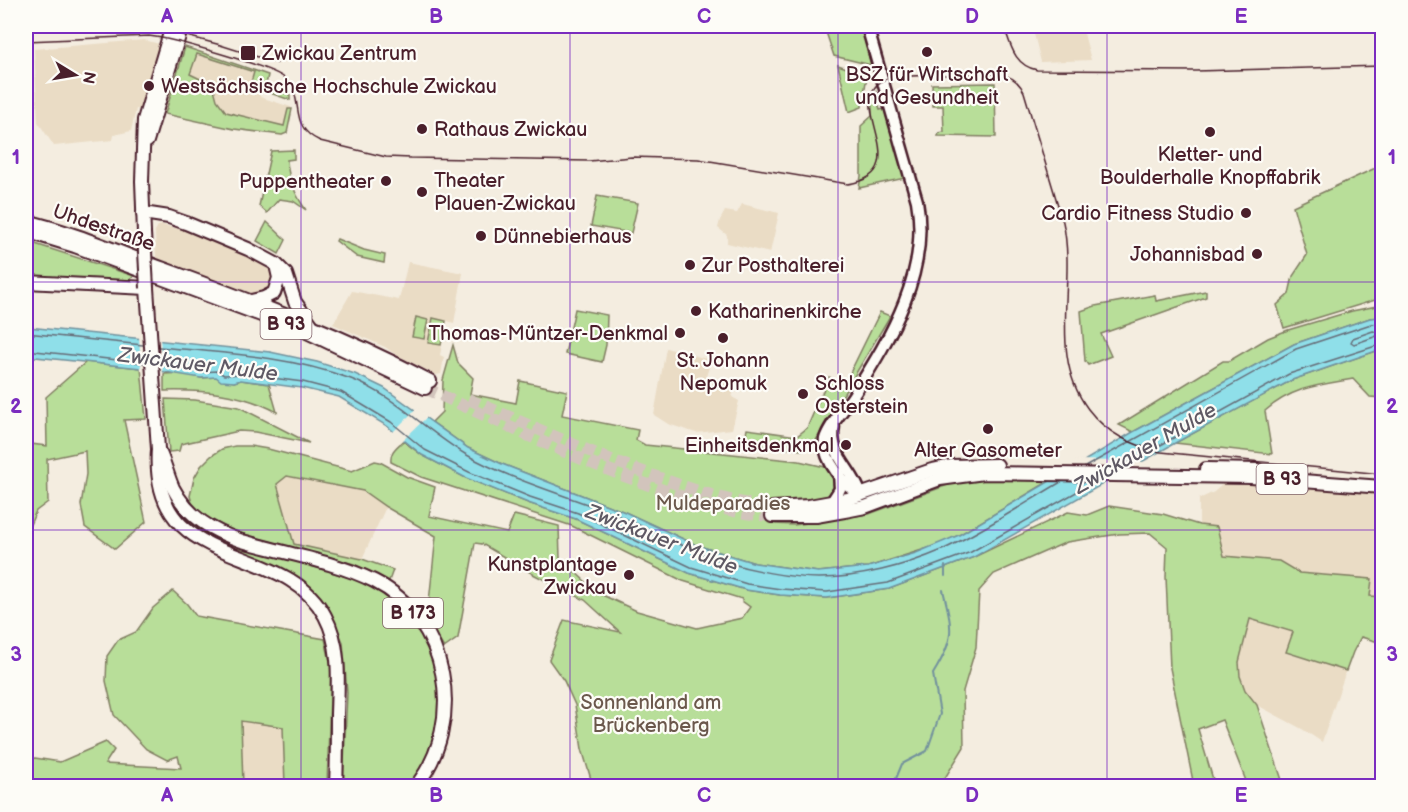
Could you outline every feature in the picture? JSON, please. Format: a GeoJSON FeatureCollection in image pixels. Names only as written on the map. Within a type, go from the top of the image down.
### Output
{"type":"FeatureCollection","features":[{"type":"Feature","properties":{"kind":"main road","name":"B 173"},"geometry":{"type":"LineString","coordinates":[[172,26],[144,120],[143,213],[159,482],[169,508],[177,520],[197,538],[291,580],[310,596],[325,616],[337,654],[336,786]]}},
{"type":"Feature","properties":{"kind":"main road","name":"B 173"},"geometry":{"type":"LineString","coordinates":[[144,147],[182,26]]}},
{"type":"Feature","properties":{"kind":"main road"},"geometry":{"type":"LineString","coordinates":[[863,501],[850,488],[827,457],[824,448],[826,436],[867,374],[900,314],[909,292],[918,251],[919,214],[867,26]]}},
{"type":"Feature","properties":{"kind":"main road"},"geometry":{"type":"LineString","coordinates":[[143,213],[174,218],[249,249],[276,264],[286,274],[295,302],[314,327]]}},
{"type":"Feature","properties":{"kind":"main road","name":"Uhdestraße"},"geometry":{"type":"LineString","coordinates":[[26,221],[77,236],[251,301]]}},
{"type":"Feature","properties":{"kind":"main road","name":"Uhdestraße"},"geometry":{"type":"LineString","coordinates":[[26,231],[75,246],[302,330],[427,385],[396,364],[314,327]]}},
{"type":"Feature","properties":{"kind":"main road"},"geometry":{"type":"LineString","coordinates":[[251,301],[274,293],[279,278],[276,264]]}},
{"type":"Feature","properties":{"kind":"main road"},"geometry":{"type":"LineString","coordinates":[[26,282],[147,288]]}},
{"type":"Feature","properties":{"kind":"main road","name":"B 93"},"geometry":{"type":"LineString","coordinates":[[251,301],[314,327]]}},
{"type":"Feature","properties":{"kind":"main road"},"geometry":{"type":"LineString","coordinates":[[835,423],[833,447],[855,480],[863,501]]}},
{"type":"Feature","properties":{"kind":"main road","name":"B 173"},"geometry":{"type":"LineString","coordinates":[[158,449],[178,495],[191,513],[204,525],[226,536],[367,578],[389,590],[414,614],[429,636],[440,661],[446,697],[437,752],[416,786]]}},
{"type":"Feature","properties":{"kind":"main road","name":"B 93"},"geometry":{"type":"LineString","coordinates":[[1383,479],[1248,469],[1182,472],[1164,476],[968,474],[940,478],[816,516],[773,512],[831,503],[863,501],[932,470],[969,464],[1182,472],[1383,487]]}},
{"type":"Feature","properties":{"kind":"main road"},"geometry":{"type":"LineString","coordinates":[[831,503],[840,489],[839,473]]}},
{"type":"Feature","properties":{"kind":"shaded area"},"geometry":{"type":"Polygon","coordinates":[[[1068,26],[1082,26],[1091,60],[1041,62],[1034,34],[1068,26]]]}},
{"type":"Feature","properties":{"kind":"shaded area","name":"Westsächsische Hochschule Zwickau"},"geometry":{"type":"Polygon","coordinates":[[[144,40],[266,75],[260,97],[291,107],[287,131],[283,136],[136,109],[131,131],[114,135],[113,140],[54,146],[38,122],[34,49],[144,40]]]}},
{"type":"Feature","properties":{"kind":"shaded area"},"geometry":{"type":"Polygon","coordinates":[[[742,204],[779,213],[770,253],[727,243],[727,235],[718,228],[725,211],[737,213],[742,204]]]}},
{"type":"Feature","properties":{"kind":"shaded area"},"geometry":{"type":"Polygon","coordinates":[[[158,226],[192,232],[262,262],[274,275],[269,290],[263,294],[254,294],[156,258],[155,231],[158,226]]]}},
{"type":"Feature","properties":{"kind":"shaded area"},"geometry":{"type":"Polygon","coordinates":[[[408,262],[463,273],[454,323],[447,321],[446,325],[440,355],[444,357],[441,374],[436,375],[385,347],[333,324],[352,291],[399,300],[408,262]]]}},
{"type":"Feature","properties":{"kind":"shaded area"},"geometry":{"type":"Polygon","coordinates":[[[666,348],[711,360],[706,377],[737,383],[732,397],[739,401],[732,429],[696,433],[668,424],[654,415],[666,348]]]}},
{"type":"Feature","properties":{"kind":"shaded area"},"geometry":{"type":"Polygon","coordinates":[[[287,476],[363,491],[386,507],[362,559],[294,544],[277,484],[287,476]]]}},
{"type":"Feature","properties":{"kind":"shaded area"},"geometry":{"type":"Polygon","coordinates":[[[1223,484],[1306,487],[1382,494],[1382,597],[1370,596],[1371,579],[1299,573],[1279,561],[1224,556],[1199,525],[1199,499],[1214,492],[1223,484]]]}},
{"type":"Feature","properties":{"kind":"shaded area"},"geometry":{"type":"Polygon","coordinates":[[[1250,619],[1294,633],[1286,653],[1346,671],[1322,742],[1257,705],[1245,690],[1240,676],[1239,662],[1250,619]]]}},
{"type":"Feature","properties":{"kind":"shaded area"},"geometry":{"type":"Polygon","coordinates":[[[241,720],[283,727],[285,786],[243,786],[241,720]]]}},
{"type":"Feature","properties":{"kind":"green space"},"geometry":{"type":"Polygon","coordinates":[[[824,26],[861,26],[871,65],[834,56],[824,26]]]}},
{"type":"Feature","properties":{"kind":"green space"},"geometry":{"type":"Polygon","coordinates":[[[185,47],[268,75],[266,85],[290,95],[290,100],[250,86],[254,72],[197,54],[190,74],[213,85],[217,100],[226,112],[284,126],[288,109],[292,109],[287,133],[282,135],[234,129],[165,114],[185,47]]]}},
{"type":"Feature","properties":{"kind":"green space"},"geometry":{"type":"Polygon","coordinates":[[[838,65],[867,75],[862,107],[849,112],[838,65]]]}},
{"type":"Feature","properties":{"kind":"green space"},"geometry":{"type":"Polygon","coordinates":[[[995,83],[996,137],[938,136],[939,133],[944,132],[943,106],[933,106],[932,84],[995,83]]]}},
{"type":"Feature","properties":{"kind":"green space"},"geometry":{"type":"Polygon","coordinates":[[[876,92],[880,110],[884,109],[905,178],[859,188],[861,126],[872,116],[872,98],[876,92]]]}},
{"type":"Feature","properties":{"kind":"green space"},"geometry":{"type":"Polygon","coordinates":[[[294,150],[294,159],[287,160],[289,173],[296,193],[306,210],[293,201],[279,199],[267,213],[259,206],[271,151],[294,150]]]}},
{"type":"Feature","properties":{"kind":"green space"},"geometry":{"type":"Polygon","coordinates":[[[1382,165],[1382,298],[1284,328],[1277,305],[1289,294],[1293,276],[1307,255],[1293,206],[1382,165]]]}},
{"type":"Feature","properties":{"kind":"green space"},"geometry":{"type":"Polygon","coordinates":[[[597,196],[638,203],[631,233],[591,226],[597,196]]]}},
{"type":"Feature","properties":{"kind":"green space"},"geometry":{"type":"Polygon","coordinates":[[[267,222],[286,240],[279,254],[257,241],[267,222]]]}},
{"type":"Feature","properties":{"kind":"green space"},"geometry":{"type":"Polygon","coordinates":[[[337,239],[364,250],[385,255],[384,263],[357,257],[336,241],[337,239]]]}},
{"type":"Feature","properties":{"kind":"green space"},"geometry":{"type":"Polygon","coordinates":[[[26,241],[134,276],[126,283],[26,277],[26,241]]]}},
{"type":"Feature","properties":{"kind":"green space"},"geometry":{"type":"Polygon","coordinates":[[[1206,291],[1206,297],[1101,334],[1111,356],[1088,365],[1085,361],[1081,311],[1095,306],[1155,295],[1156,301],[1206,291]]]}},
{"type":"Feature","properties":{"kind":"green space"},"geometry":{"type":"Polygon","coordinates":[[[1382,305],[1382,317],[1370,318],[1294,344],[1133,432],[1119,425],[1223,361],[1229,361],[1268,338],[1352,311],[1382,305]]]}},
{"type":"Feature","properties":{"kind":"green space"},"geometry":{"type":"Polygon","coordinates":[[[575,309],[607,315],[606,345],[602,362],[565,354],[575,309]]]}},
{"type":"Feature","properties":{"kind":"green space"},"geometry":{"type":"Polygon","coordinates":[[[880,312],[890,316],[815,442],[802,450],[744,444],[747,429],[797,436],[807,428],[829,377],[844,385],[880,312]]]}},
{"type":"Feature","properties":{"kind":"green space"},"geometry":{"type":"Polygon","coordinates":[[[416,317],[428,320],[424,339],[412,337],[416,317]]]}},
{"type":"Feature","properties":{"kind":"green space"},"geometry":{"type":"Polygon","coordinates":[[[433,318],[446,321],[441,345],[428,343],[433,318]]]}},
{"type":"Feature","properties":{"kind":"green space","name":"Muldeparadies"},"geometry":{"type":"Polygon","coordinates":[[[453,345],[458,363],[473,378],[470,394],[516,403],[520,381],[567,391],[562,415],[638,430],[636,440],[645,445],[799,461],[825,467],[835,482],[832,495],[772,519],[775,524],[794,525],[869,514],[953,483],[988,479],[1051,480],[959,535],[938,545],[868,567],[818,572],[755,563],[696,545],[625,512],[502,464],[468,448],[432,422],[442,412],[443,380],[453,345]]]}},
{"type":"Feature","properties":{"kind":"green space"},"geometry":{"type":"Polygon","coordinates":[[[1382,349],[1382,398],[1370,397],[1353,379],[1306,388],[1275,403],[1265,411],[1272,454],[1175,443],[1292,380],[1382,349]]]}},
{"type":"Feature","properties":{"kind":"green space"},"geometry":{"type":"Polygon","coordinates":[[[86,362],[141,368],[146,419],[124,420],[146,522],[115,549],[85,527],[81,505],[86,474],[85,451],[47,459],[48,502],[36,511],[26,539],[26,418],[29,417],[31,444],[47,446],[46,397],[86,362]]]}},
{"type":"Feature","properties":{"kind":"green space"},"geometry":{"type":"Polygon","coordinates":[[[182,373],[201,378],[216,377],[234,382],[241,380],[269,384],[277,412],[250,401],[222,394],[164,391],[164,374],[182,373]]]}},
{"type":"Feature","properties":{"kind":"green space"},"geometry":{"type":"Polygon","coordinates":[[[165,399],[195,400],[239,407],[309,443],[239,431],[181,444],[179,451],[169,452],[165,399]]]}},
{"type":"Feature","properties":{"kind":"green space","name":"Sonnenland am Brückenberg"},"geometry":{"type":"Polygon","coordinates":[[[403,441],[422,455],[466,478],[576,519],[689,573],[746,590],[780,595],[827,598],[889,589],[974,557],[1068,512],[1087,515],[1109,506],[1163,514],[1199,525],[1217,527],[1224,556],[1279,561],[1299,573],[1372,579],[1370,596],[1382,597],[1382,643],[1361,637],[1346,671],[1286,652],[1293,632],[1250,619],[1239,662],[1240,676],[1245,690],[1257,705],[1284,786],[1248,786],[1222,720],[1198,729],[1215,786],[1194,786],[1170,668],[1167,547],[1150,533],[1119,534],[1067,542],[994,574],[979,591],[976,647],[963,691],[964,747],[940,786],[593,786],[582,749],[575,705],[564,681],[549,660],[564,620],[620,632],[585,600],[533,574],[482,544],[475,543],[458,638],[444,648],[427,621],[436,536],[363,491],[287,476],[277,484],[294,544],[362,559],[393,570],[389,581],[354,564],[236,532],[204,516],[193,506],[190,496],[194,478],[201,466],[222,449],[235,446],[268,449],[352,471],[375,461],[380,462],[407,477],[435,487],[429,516],[507,533],[514,515],[559,526],[560,558],[598,593],[637,611],[697,628],[742,618],[750,607],[742,599],[683,581],[572,526],[421,477],[391,462],[393,452],[403,441]]]}},
{"type":"Feature","properties":{"kind":"green space"},"geometry":{"type":"Polygon","coordinates":[[[187,515],[236,543],[367,583],[389,598],[407,616],[422,635],[433,657],[439,680],[441,705],[438,730],[430,756],[410,786],[343,786],[347,693],[343,642],[326,606],[303,580],[279,566],[220,545],[182,520],[187,515]]]}},
{"type":"Feature","properties":{"kind":"green space"},"geometry":{"type":"Polygon","coordinates":[[[173,591],[196,616],[325,639],[331,666],[327,786],[285,786],[283,727],[241,721],[243,786],[26,786],[26,760],[35,758],[60,762],[106,742],[114,750],[105,764],[181,768],[178,756],[167,760],[146,749],[114,715],[106,681],[107,656],[118,640],[136,632],[153,608],[173,591]]]}},
{"type":"Feature","properties":{"kind":"water","name":"Zwickauer Mulde"},"geometry":{"type":"Polygon","coordinates":[[[1382,317],[1382,349],[1292,380],[1175,443],[974,557],[889,589],[827,598],[746,590],[689,573],[576,519],[466,478],[422,455],[387,426],[339,397],[302,388],[241,380],[221,381],[216,377],[201,378],[141,368],[26,356],[26,327],[28,327],[270,352],[317,362],[355,374],[384,388],[468,448],[502,464],[625,512],[696,545],[755,563],[818,572],[868,567],[916,553],[959,535],[1133,432],[1294,344],[1370,318],[1382,317]]]}},
{"type":"Feature","properties":{"kind":"pier"},"geometry":{"type":"Polygon","coordinates":[[[139,336],[160,338],[163,375],[141,371],[139,336]]]}},
{"type":"Feature","properties":{"kind":"pier"},"geometry":{"type":"Polygon","coordinates":[[[417,408],[428,416],[400,443],[391,434],[417,408]]]}},
{"type":"Feature","properties":{"kind":"pier"},"geometry":{"type":"Polygon","coordinates":[[[1079,460],[1148,462],[1113,481],[1046,480],[1079,460]]]}},
{"type":"Feature","properties":{"kind":"waterway"},"geometry":{"type":"LineString","coordinates":[[945,566],[945,576]]}},
{"type":"Feature","properties":{"kind":"waterway"},"geometry":{"type":"LineString","coordinates":[[893,786],[902,764],[927,751],[940,714],[933,674],[945,651],[950,634],[949,615],[943,590]]}},
{"type":"Feature","properties":{"kind":"tunnel"},"geometry":{"type":"LineString","coordinates":[[425,388],[537,440],[623,475],[711,506],[772,516]]}},
{"type":"Feature","properties":{"kind":"tunnel"},"geometry":{"type":"LineString","coordinates":[[468,399],[578,447],[661,479],[725,499],[773,508]]}},
{"type":"Feature","properties":{"kind":"tram line"},"geometry":{"type":"LineString","coordinates":[[1004,26],[1014,54],[1023,64],[1037,70],[1196,71],[1382,66]]}},
{"type":"Feature","properties":{"kind":"tram line"},"geometry":{"type":"LineString","coordinates":[[179,34],[277,63]]}},
{"type":"Feature","properties":{"kind":"tram line"},"geometry":{"type":"LineString","coordinates":[[26,41],[149,36],[198,47],[243,61],[286,79],[295,95],[300,120],[310,135],[320,141],[386,157],[589,161],[632,157],[698,159],[848,184],[869,177],[878,165],[880,150],[872,117],[871,101],[875,88],[888,78],[1003,75],[1015,80],[1024,92],[1063,222],[1067,270],[1066,342],[1069,365],[1076,388],[1095,418],[1121,437],[1161,452],[1382,474]]}},
{"type":"Feature","properties":{"kind":"place","name":"BSZ für Wirtschaft und Gesundheit"},"geometry":{"type":"Point","coordinates":[927,52]}},
{"type":"Feature","properties":{"kind":"place","name":"Zwickau Zentrum"},"geometry":{"type":"Point","coordinates":[248,53]}},
{"type":"Feature","properties":{"kind":"place","name":"Westsächsische Hochschule Zwickau"},"geometry":{"type":"Point","coordinates":[149,86]}},
{"type":"Feature","properties":{"kind":"place","name":"Rathaus Zwickau"},"geometry":{"type":"Point","coordinates":[422,129]}},
{"type":"Feature","properties":{"kind":"place","name":"Kletter- und Boulderhalle Knopffabrik"},"geometry":{"type":"Point","coordinates":[1210,132]}},
{"type":"Feature","properties":{"kind":"place","name":"Puppentheater"},"geometry":{"type":"Point","coordinates":[386,181]}},
{"type":"Feature","properties":{"kind":"place","name":"Theater Plauen-Zwickau"},"geometry":{"type":"Point","coordinates":[422,192]}},
{"type":"Feature","properties":{"kind":"place","name":"Cardio Fitness Studio"},"geometry":{"type":"Point","coordinates":[1246,213]}},
{"type":"Feature","properties":{"kind":"place","name":"Dünnebierhaus"},"geometry":{"type":"Point","coordinates":[481,236]}},
{"type":"Feature","properties":{"kind":"place","name":"Johannisbad"},"geometry":{"type":"Point","coordinates":[1257,254]}},
{"type":"Feature","properties":{"kind":"place","name":"Zur Posthalterei"},"geometry":{"type":"Point","coordinates":[690,265]}},
{"type":"Feature","properties":{"kind":"place","name":"Katharinenkirche"},"geometry":{"type":"Point","coordinates":[696,311]}},
{"type":"Feature","properties":{"kind":"place","name":"Thomas-Müntzer-Denkmal"},"geometry":{"type":"Point","coordinates":[680,333]}},
{"type":"Feature","properties":{"kind":"place","name":"St. Johann Nepomuk"},"geometry":{"type":"Point","coordinates":[723,338]}},
{"type":"Feature","properties":{"kind":"place","name":"Schloss Osterstein"},"geometry":{"type":"Point","coordinates":[803,394]}},
{"type":"Feature","properties":{"kind":"place","name":"Alter Gasometer"},"geometry":{"type":"Point","coordinates":[988,429]}},
{"type":"Feature","properties":{"kind":"place","name":"Einheitsdenkmal"},"geometry":{"type":"Point","coordinates":[846,445]}},
{"type":"Feature","properties":{"kind":"place","name":"Kunstplantage Zwickau"},"geometry":{"type":"Point","coordinates":[629,575]}}]}
